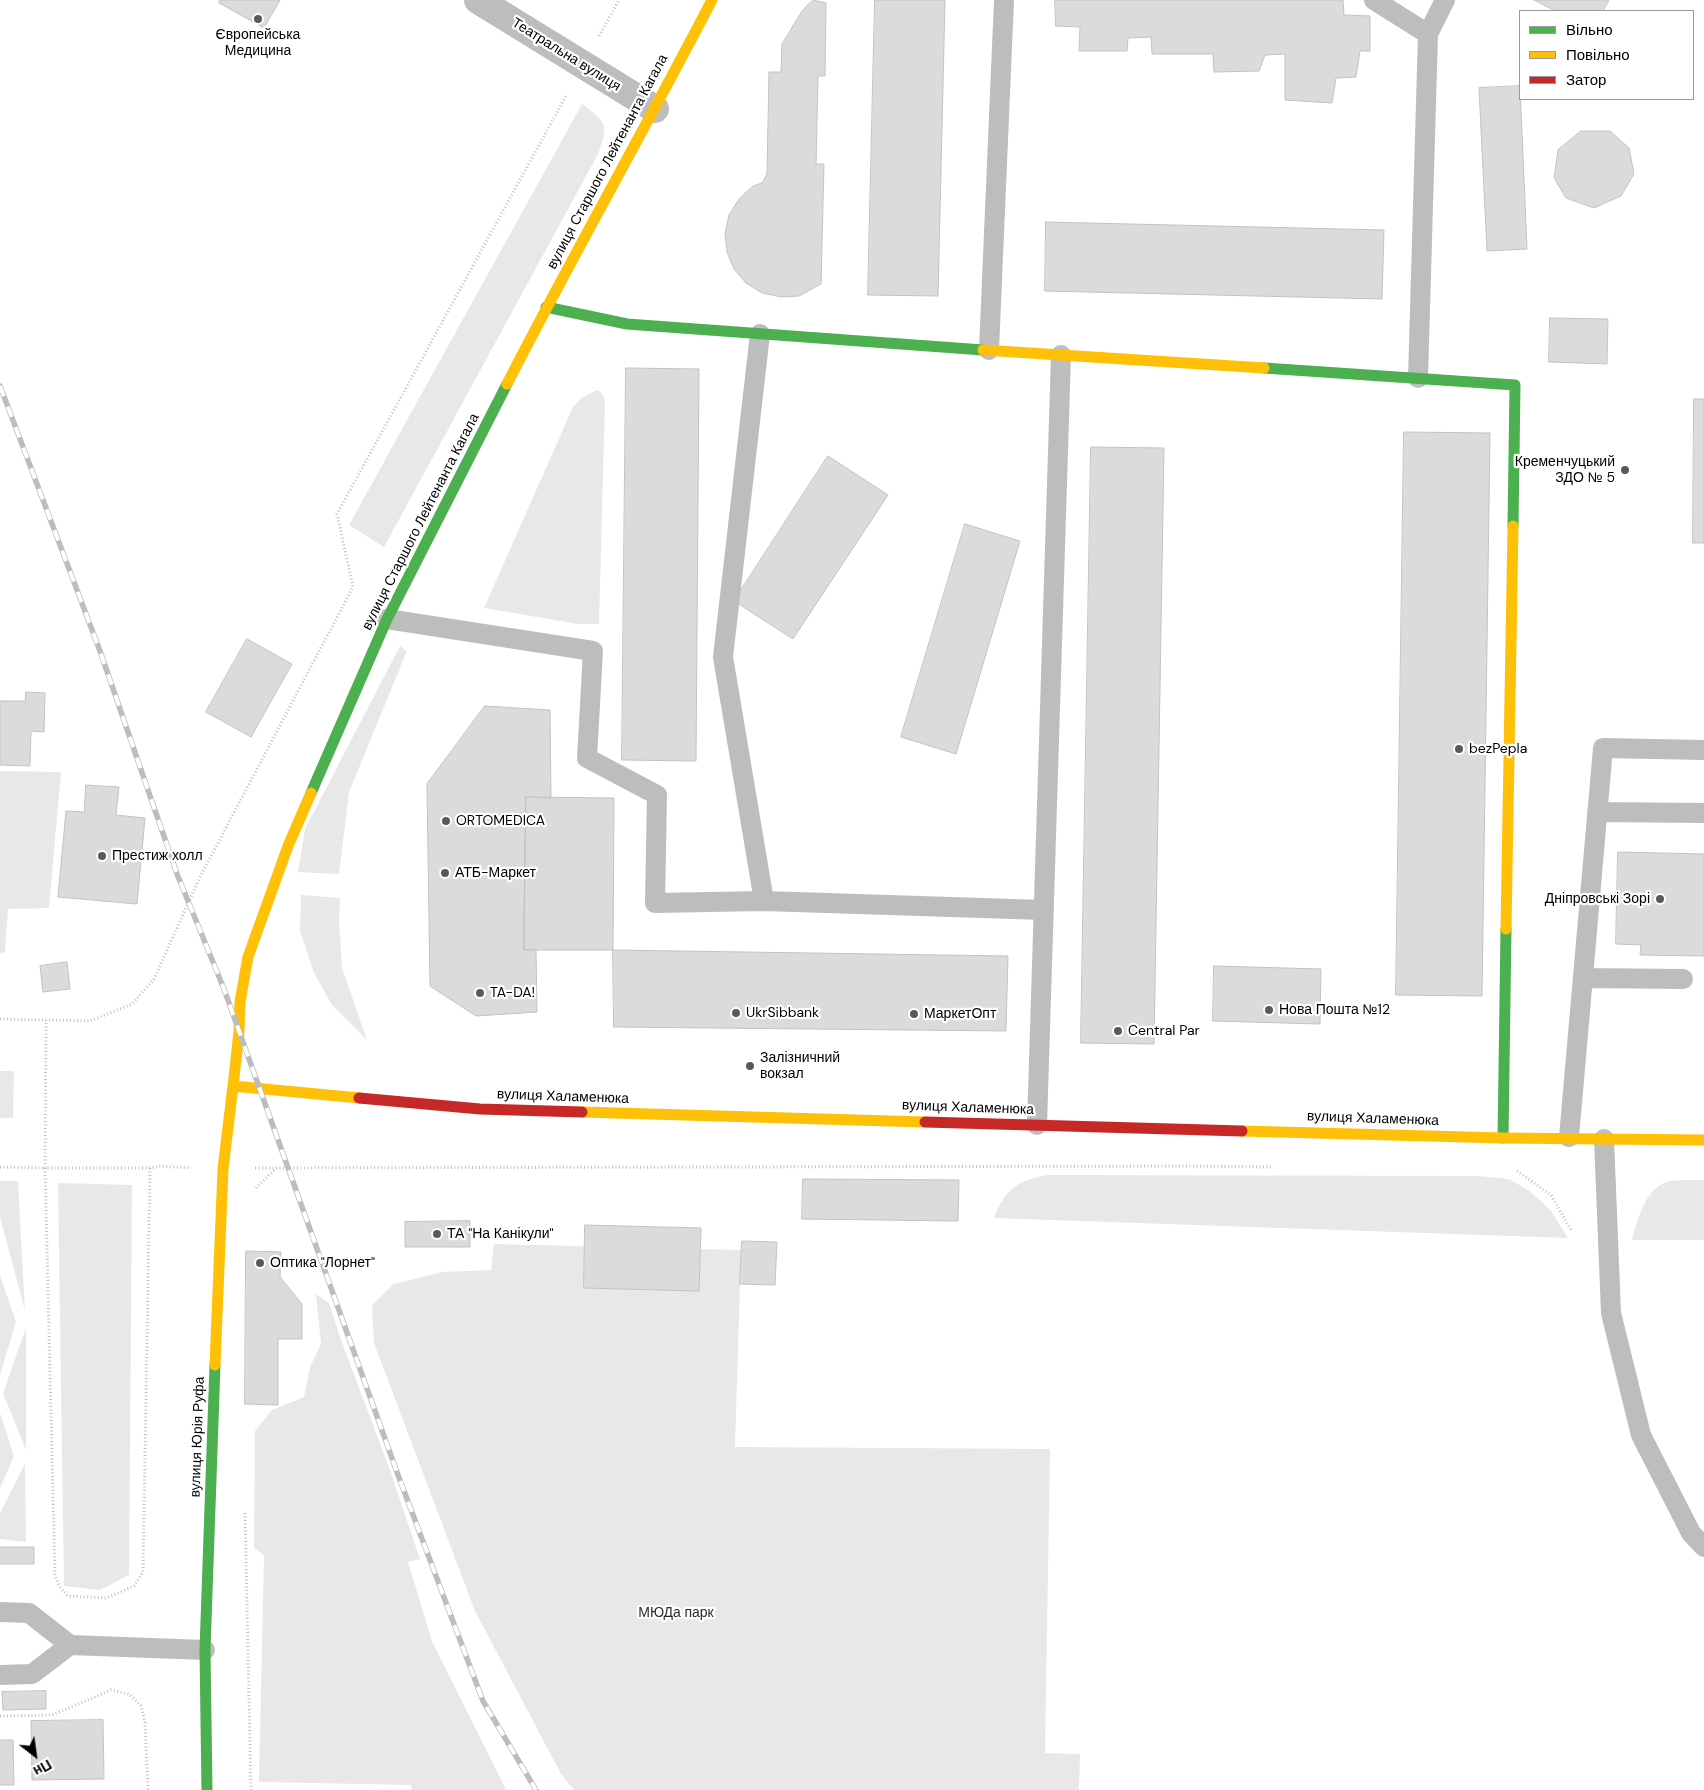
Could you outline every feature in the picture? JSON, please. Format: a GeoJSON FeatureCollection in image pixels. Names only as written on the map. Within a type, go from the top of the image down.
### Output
{"type":"FeatureCollection","features":[{"type":"Feature","properties":{"kind":"main road","name":"вулиця Старшого Лейтенанта Кагала"},"geometry":{"type":"LineString","coordinates":[[233,1086],[240,1002],[248,957],[288,846],[387,619],[546,307],[655,109],[712,0]]}},
{"type":"Feature","properties":{"kind":"main road"},"geometry":{"type":"LineString","coordinates":[[546,307],[627,324],[1515,385],[1503,1138]]}},
{"type":"Feature","properties":{"kind":"main road","name":"вулиця Халаменюка"},"geometry":{"type":"LineString","coordinates":[[233,1086],[480,1109],[1503,1138],[1569,1137],[1704,1140]]}},
{"type":"Feature","properties":{"kind":"main road","name":"вулиця Юрія Руфа"},"geometry":{"type":"LineString","coordinates":[[207,1790],[205,1650],[223,1169],[233,1086]]}},
{"type":"Feature","properties":{"kind":"street","name":"Театральна вулиця"},"geometry":{"type":"LineString","coordinates":[[478,0],[655,109]]}},
{"type":"Feature","properties":{"kind":"lane"},"geometry":{"type":"LineString","coordinates":[[989,350],[1004,0]]}},
{"type":"Feature","properties":{"kind":"lane"},"geometry":{"type":"LineString","coordinates":[[1374,0],[1428,34]]}},
{"type":"Feature","properties":{"kind":"lane"},"geometry":{"type":"LineString","coordinates":[[1418,378],[1428,34],[1445,0]]}},
{"type":"Feature","properties":{"kind":"lane"},"geometry":{"type":"LineString","coordinates":[[760,334],[723,657],[764,902]]}},
{"type":"Feature","properties":{"kind":"lane"},"geometry":{"type":"LineString","coordinates":[[1037,1125],[1061,355]]}},
{"type":"Feature","properties":{"kind":"lane"},"geometry":{"type":"LineString","coordinates":[[387,619],[594,651],[587,758],[657,795],[655,903],[764,902],[1044,910]]}},
{"type":"Feature","properties":{"kind":"lane"},"geometry":{"type":"LineString","coordinates":[[1569,1137],[1603,748],[1704,750]]}},
{"type":"Feature","properties":{"kind":"lane"},"geometry":{"type":"LineString","coordinates":[[1597,812],[1704,813]]}},
{"type":"Feature","properties":{"kind":"lane"},"geometry":{"type":"LineString","coordinates":[[1583,978],[1683,979]]}},
{"type":"Feature","properties":{"kind":"lane"},"geometry":{"type":"LineString","coordinates":[[1604,1139],[1611,1313],[1642,1435],[1691,1533],[1704,1547]]}},
{"type":"Feature","properties":{"kind":"lane"},"geometry":{"type":"LineString","coordinates":[[0,1612],[29,1613],[70,1645],[205,1650]]}},
{"type":"Feature","properties":{"kind":"lane"},"geometry":{"type":"LineString","coordinates":[[0,1675],[32,1674],[70,1645]]}},
{"type":"Feature","properties":{"kind":"path"},"geometry":{"type":"LineString","coordinates":[[0,1019],[90,1021],[132,1004],[154,979],[200,877],[353,587],[337,514],[619,0]]}},
{"type":"Feature","properties":{"kind":"path"},"geometry":{"type":"LineString","coordinates":[[46,1020],[45,1168],[55,1576],[60,1587],[68,1596],[106,1598],[134,1586],[143,1572],[150,1168]]}},
{"type":"Feature","properties":{"kind":"path"},"geometry":{"type":"LineString","coordinates":[[0,1167],[150,1168],[159,1166],[223,1169],[1279,1167]]}},
{"type":"Feature","properties":{"kind":"path"},"geometry":{"type":"LineString","coordinates":[[1516,1170],[1551,1194],[1571,1230]]}},
{"type":"Feature","properties":{"kind":"path"},"geometry":{"type":"LineString","coordinates":[[0,1716],[52,1715],[110,1690],[129,1694],[141,1706],[146,1722],[148,1790]]}},
{"type":"Feature","properties":{"kind":"green space"},"geometry":{"type":"Polygon","coordinates":[[[582,104],[597,116],[604,126],[603,138],[597,156],[384,547],[349,525],[582,104]]]}},
{"type":"Feature","properties":{"kind":"green space"},"geometry":{"type":"Polygon","coordinates":[[[597,390],[602,393],[605,400],[599,624],[578,624],[484,608],[573,407],[581,398],[597,390]]]}},
{"type":"Feature","properties":{"kind":"green space"},"geometry":{"type":"Polygon","coordinates":[[[400,646],[407,651],[349,792],[339,874],[298,872],[305,829],[400,646]]]}},
{"type":"Feature","properties":{"kind":"green space"},"geometry":{"type":"Polygon","coordinates":[[[0,771],[61,772],[49,908],[8,909],[5,952],[0,953],[0,771]]]}},
{"type":"Feature","properties":{"kind":"green space"},"geometry":{"type":"Polygon","coordinates":[[[301,895],[340,898],[339,920],[342,968],[367,1040],[332,1005],[314,973],[300,931],[301,895]]]}},
{"type":"Feature","properties":{"kind":"green space"},"geometry":{"type":"Polygon","coordinates":[[[0,1071],[14,1071],[13,1118],[0,1118],[0,1071]]]}},
{"type":"Feature","properties":{"kind":"green space"},"geometry":{"type":"Polygon","coordinates":[[[1047,1175],[1478,1176],[1509,1179],[1530,1191],[1551,1211],[1568,1238],[994,1218],[1003,1200],[1013,1188],[1028,1180],[1047,1175]]]}},
{"type":"Feature","properties":{"kind":"green space"},"geometry":{"type":"Polygon","coordinates":[[[1679,1180],[1704,1180],[1704,1240],[1632,1240],[1644,1205],[1662,1184],[1679,1180]]]}},
{"type":"Feature","properties":{"kind":"green space"},"geometry":{"type":"Polygon","coordinates":[[[0,1181],[18,1181],[25,1311],[0,1217],[0,1181]]]}},
{"type":"Feature","properties":{"kind":"green space"},"geometry":{"type":"Polygon","coordinates":[[[58,1183],[132,1185],[129,1575],[100,1590],[64,1586],[58,1183]]]}},
{"type":"Feature","properties":{"kind":"green space","name":"МЮДа парк"},"geometry":{"type":"Polygon","coordinates":[[[494,1244],[741,1250],[735,1447],[1050,1449],[1045,1753],[1080,1754],[1079,1790],[574,1790],[561,1774],[475,1611],[374,1343],[372,1305],[394,1284],[442,1272],[491,1270],[494,1244]]]}},
{"type":"Feature","properties":{"kind":"green space"},"geometry":{"type":"Polygon","coordinates":[[[0,1275],[16,1322],[0,1375],[0,1275]]]}},
{"type":"Feature","properties":{"kind":"green space"},"geometry":{"type":"Polygon","coordinates":[[[316,1294],[329,1303],[390,1470],[420,1559],[408,1562],[432,1641],[506,1790],[412,1790],[411,1785],[259,1782],[264,1555],[254,1548],[255,1431],[272,1410],[304,1397],[310,1367],[321,1344],[316,1294]]]}},
{"type":"Feature","properties":{"kind":"green space"},"geometry":{"type":"Polygon","coordinates":[[[26,1328],[26,1450],[3,1393],[26,1328]]]}},
{"type":"Feature","properties":{"kind":"green space"},"geometry":{"type":"Polygon","coordinates":[[[0,1413],[14,1456],[0,1488],[0,1413]]]}},
{"type":"Feature","properties":{"kind":"green space"},"geometry":{"type":"Polygon","coordinates":[[[25,1464],[26,1542],[0,1539],[0,1513],[25,1464]]]}},
{"type":"Feature","properties":{"kind":"building","name":"Європейська Медицина"},"geometry":{"type":"Polygon","coordinates":[[[220,0],[280,0],[264,28],[219,3],[220,0]]]}},
{"type":"Feature","properties":{"kind":"building"},"geometry":{"type":"Polygon","coordinates":[[[813,0],[826,3],[825,76],[818,76],[816,164],[824,164],[821,284],[799,296],[781,297],[762,293],[746,283],[734,269],[727,252],[725,233],[729,215],[739,199],[753,186],[762,183],[767,174],[769,72],[781,72],[782,44],[802,11],[813,0]]]}},
{"type":"Feature","properties":{"kind":"building"},"geometry":{"type":"Polygon","coordinates":[[[875,0],[945,0],[938,296],[868,295],[875,0]]]}},
{"type":"Feature","properties":{"kind":"building"},"geometry":{"type":"Polygon","coordinates":[[[1055,0],[1343,0],[1344,15],[1370,16],[1370,51],[1360,51],[1356,77],[1336,78],[1332,103],[1285,100],[1285,54],[1265,55],[1259,71],[1214,72],[1213,54],[1152,54],[1151,37],[1128,38],[1127,51],[1079,51],[1080,27],[1056,26],[1055,0]]]}},
{"type":"Feature","properties":{"kind":"building"},"geometry":{"type":"Polygon","coordinates":[[[1534,0],[1609,0],[1604,10],[1554,10],[1534,0]]]}},
{"type":"Feature","properties":{"kind":"building"},"geometry":{"type":"Polygon","coordinates":[[[1519,86],[1527,249],[1487,251],[1479,88],[1519,86]]]}},
{"type":"Feature","properties":{"kind":"building"},"geometry":{"type":"Polygon","coordinates":[[[1581,131],[1610,131],[1629,148],[1634,174],[1621,196],[1594,208],[1566,198],[1554,178],[1558,150],[1581,131]]]}},
{"type":"Feature","properties":{"kind":"building"},"geometry":{"type":"Polygon","coordinates":[[[1046,222],[1384,230],[1382,299],[1045,291],[1046,222]]]}},
{"type":"Feature","properties":{"kind":"building"},"geometry":{"type":"Polygon","coordinates":[[[1550,318],[1608,319],[1607,364],[1549,362],[1550,318]]]}},
{"type":"Feature","properties":{"kind":"building"},"geometry":{"type":"Polygon","coordinates":[[[626,368],[699,369],[696,761],[622,760],[626,368]]]}},
{"type":"Feature","properties":{"kind":"building"},"geometry":{"type":"Polygon","coordinates":[[[1694,399],[1704,399],[1704,543],[1693,543],[1694,399]]]}},
{"type":"Feature","properties":{"kind":"building"},"geometry":{"type":"Polygon","coordinates":[[[1404,432],[1490,433],[1482,996],[1396,995],[1404,432]]]}},
{"type":"Feature","properties":{"kind":"building"},"geometry":{"type":"Polygon","coordinates":[[[1091,447],[1164,448],[1154,1044],[1081,1043],[1091,447]]]}},
{"type":"Feature","properties":{"kind":"building"},"geometry":{"type":"Polygon","coordinates":[[[828,456],[888,495],[793,639],[734,601],[828,456]]]}},
{"type":"Feature","properties":{"kind":"building"},"geometry":{"type":"Polygon","coordinates":[[[965,524],[1020,541],[956,754],[901,737],[965,524]]]}},
{"type":"Feature","properties":{"kind":"building"},"geometry":{"type":"Polygon","coordinates":[[[247,639],[292,664],[251,737],[206,712],[247,639]]]}},
{"type":"Feature","properties":{"kind":"building"},"geometry":{"type":"Polygon","coordinates":[[[26,692],[45,693],[44,732],[31,731],[30,766],[0,765],[0,701],[25,701],[26,692]]]}},
{"type":"Feature","properties":{"kind":"building"},"geometry":{"type":"Polygon","coordinates":[[[485,706],[550,710],[551,798],[526,797],[524,950],[536,949],[537,1012],[476,1016],[430,986],[427,784],[485,706]]]}},
{"type":"Feature","properties":{"kind":"building"},"geometry":{"type":"Polygon","coordinates":[[[86,785],[119,787],[116,815],[145,818],[137,904],[58,897],[66,811],[84,812],[86,785]]]}},
{"type":"Feature","properties":{"kind":"building"},"geometry":{"type":"Polygon","coordinates":[[[526,797],[614,798],[613,950],[524,950],[526,797]]]}},
{"type":"Feature","properties":{"kind":"building","name":"Дніпровські Зорі"},"geometry":{"type":"Polygon","coordinates":[[[1618,852],[1704,854],[1704,956],[1640,955],[1641,945],[1616,944],[1618,852]]]}},
{"type":"Feature","properties":{"kind":"building"},"geometry":{"type":"Polygon","coordinates":[[[613,950],[1008,956],[1006,1031],[614,1027],[613,950]]]}},
{"type":"Feature","properties":{"kind":"building"},"geometry":{"type":"Polygon","coordinates":[[[67,962],[70,989],[43,992],[40,966],[67,962]]]}},
{"type":"Feature","properties":{"kind":"building"},"geometry":{"type":"Polygon","coordinates":[[[1214,966],[1321,969],[1320,1024],[1213,1021],[1214,966]]]}},
{"type":"Feature","properties":{"kind":"building"},"geometry":{"type":"Polygon","coordinates":[[[803,1179],[959,1180],[958,1221],[802,1219],[803,1179]]]}},
{"type":"Feature","properties":{"kind":"building","name":"ТА \"На Канікули\""},"geometry":{"type":"Polygon","coordinates":[[[470,1221],[470,1247],[405,1247],[405,1222],[470,1221]]]}},
{"type":"Feature","properties":{"kind":"building"},"geometry":{"type":"Polygon","coordinates":[[[585,1225],[701,1228],[699,1291],[584,1288],[585,1225]]]}},
{"type":"Feature","properties":{"kind":"building"},"geometry":{"type":"Polygon","coordinates":[[[742,1241],[777,1242],[775,1285],[740,1284],[742,1241]]]}},
{"type":"Feature","properties":{"kind":"building"},"geometry":{"type":"Polygon","coordinates":[[[246,1251],[281,1252],[280,1277],[302,1304],[302,1339],[278,1339],[278,1405],[245,1404],[246,1251]]]}},
{"type":"Feature","properties":{"kind":"building"},"geometry":{"type":"Polygon","coordinates":[[[0,1547],[34,1547],[34,1564],[0,1564],[0,1547]]]}},
{"type":"Feature","properties":{"kind":"building"},"geometry":{"type":"Polygon","coordinates":[[[46,1691],[46,1709],[3,1710],[2,1692],[46,1691]]]}},
{"type":"Feature","properties":{"kind":"building"},"geometry":{"type":"Polygon","coordinates":[[[103,1720],[104,1779],[32,1780],[31,1721],[103,1720]]]}},
{"type":"Feature","properties":{"kind":"building"},"geometry":{"type":"Polygon","coordinates":[[[0,1740],[13,1740],[14,1785],[0,1785],[0,1740]]]}},
{"type":"Feature","properties":{"kind":"railway"},"geometry":{"type":"LineString","coordinates":[[0,386],[100,651],[177,874],[224,989],[398,1475],[483,1701],[536,1790]]}},
{"type":"Feature","properties":{"kind":"traffic: fast"},"geometry":{"type":"LineString","coordinates":[[546,307],[627,324],[983,350]]}},
{"type":"Feature","properties":{"kind":"traffic: fast"},"geometry":{"type":"LineString","coordinates":[[1264,368],[1515,385],[1513,526]]}},
{"type":"Feature","properties":{"kind":"traffic: fast"},"geometry":{"type":"LineString","coordinates":[[311,793],[387,619],[507,384]]}},
{"type":"Feature","properties":{"kind":"traffic: fast"},"geometry":{"type":"LineString","coordinates":[[1503,1138],[1506,929]]}},
{"type":"Feature","properties":{"kind":"traffic: fast"},"geometry":{"type":"LineString","coordinates":[[207,1790],[205,1650],[215,1365]]}},
{"type":"Feature","properties":{"kind":"traffic: slow"},"geometry":{"type":"LineString","coordinates":[[507,384],[712,0]]}},
{"type":"Feature","properties":{"kind":"traffic: slow"},"geometry":{"type":"LineString","coordinates":[[983,350],[1264,368]]}},
{"type":"Feature","properties":{"kind":"traffic: slow"},"geometry":{"type":"LineString","coordinates":[[1506,929],[1513,526]]}},
{"type":"Feature","properties":{"kind":"traffic: slow"},"geometry":{"type":"LineString","coordinates":[[311,793],[288,846],[248,957],[240,1002],[233,1086],[359,1098]]}},
{"type":"Feature","properties":{"kind":"traffic: slow"},"geometry":{"type":"LineString","coordinates":[[215,1365],[223,1169],[233,1086]]}},
{"type":"Feature","properties":{"kind":"traffic: slow"},"geometry":{"type":"LineString","coordinates":[[582,1112],[925,1122]]}},
{"type":"Feature","properties":{"kind":"traffic: slow"},"geometry":{"type":"LineString","coordinates":[[1242,1131],[1503,1138],[1704,1140]]}},
{"type":"Feature","properties":{"kind":"traffic: jam"},"geometry":{"type":"LineString","coordinates":[[359,1098],[480,1109],[582,1112]]}},
{"type":"Feature","properties":{"kind":"traffic: jam"},"geometry":{"type":"LineString","coordinates":[[925,1122],[1242,1131]]}},
{"type":"Feature","properties":{"kind":"place","name":"Європейська Медицина"},"geometry":{"type":"Point","coordinates":[258,19]}},
{"type":"Feature","properties":{"kind":"place","name":"Кременчуцький ЗДО № 5"},"geometry":{"type":"Point","coordinates":[1625,470]}},
{"type":"Feature","properties":{"kind":"place","name":"bezPepla"},"geometry":{"type":"Point","coordinates":[1459,749]}},
{"type":"Feature","properties":{"kind":"place","name":"ORTOMEDICA"},"geometry":{"type":"Point","coordinates":[446,821]}},
{"type":"Feature","properties":{"kind":"place","name":"Престиж холл"},"geometry":{"type":"Point","coordinates":[102,856]}},
{"type":"Feature","properties":{"kind":"place","name":"АТБ-Маркет"},"geometry":{"type":"Point","coordinates":[445,873]}},
{"type":"Feature","properties":{"kind":"place","name":"Дніпровські Зорі"},"geometry":{"type":"Point","coordinates":[1660,899]}},
{"type":"Feature","properties":{"kind":"place","name":"TA-DA!"},"geometry":{"type":"Point","coordinates":[480,993]}},
{"type":"Feature","properties":{"kind":"place","name":"Нова Пошта №12"},"geometry":{"type":"Point","coordinates":[1269,1010]}},
{"type":"Feature","properties":{"kind":"place","name":"UkrSibbank"},"geometry":{"type":"Point","coordinates":[736,1013]}},
{"type":"Feature","properties":{"kind":"place","name":"МаркетОпт"},"geometry":{"type":"Point","coordinates":[914,1014]}},
{"type":"Feature","properties":{"kind":"place","name":"Central Par"},"geometry":{"type":"Point","coordinates":[1118,1031]}},
{"type":"Feature","properties":{"kind":"place","name":"Залізничний вокзал"},"geometry":{"type":"Point","coordinates":[750,1066]}},
{"type":"Feature","properties":{"kind":"place","name":"ТА \"На Канікули\""},"geometry":{"type":"Point","coordinates":[437,1234]}},
{"type":"Feature","properties":{"kind":"place","name":"Оптика \"Лорнет\""},"geometry":{"type":"Point","coordinates":[260,1263]}}]}
